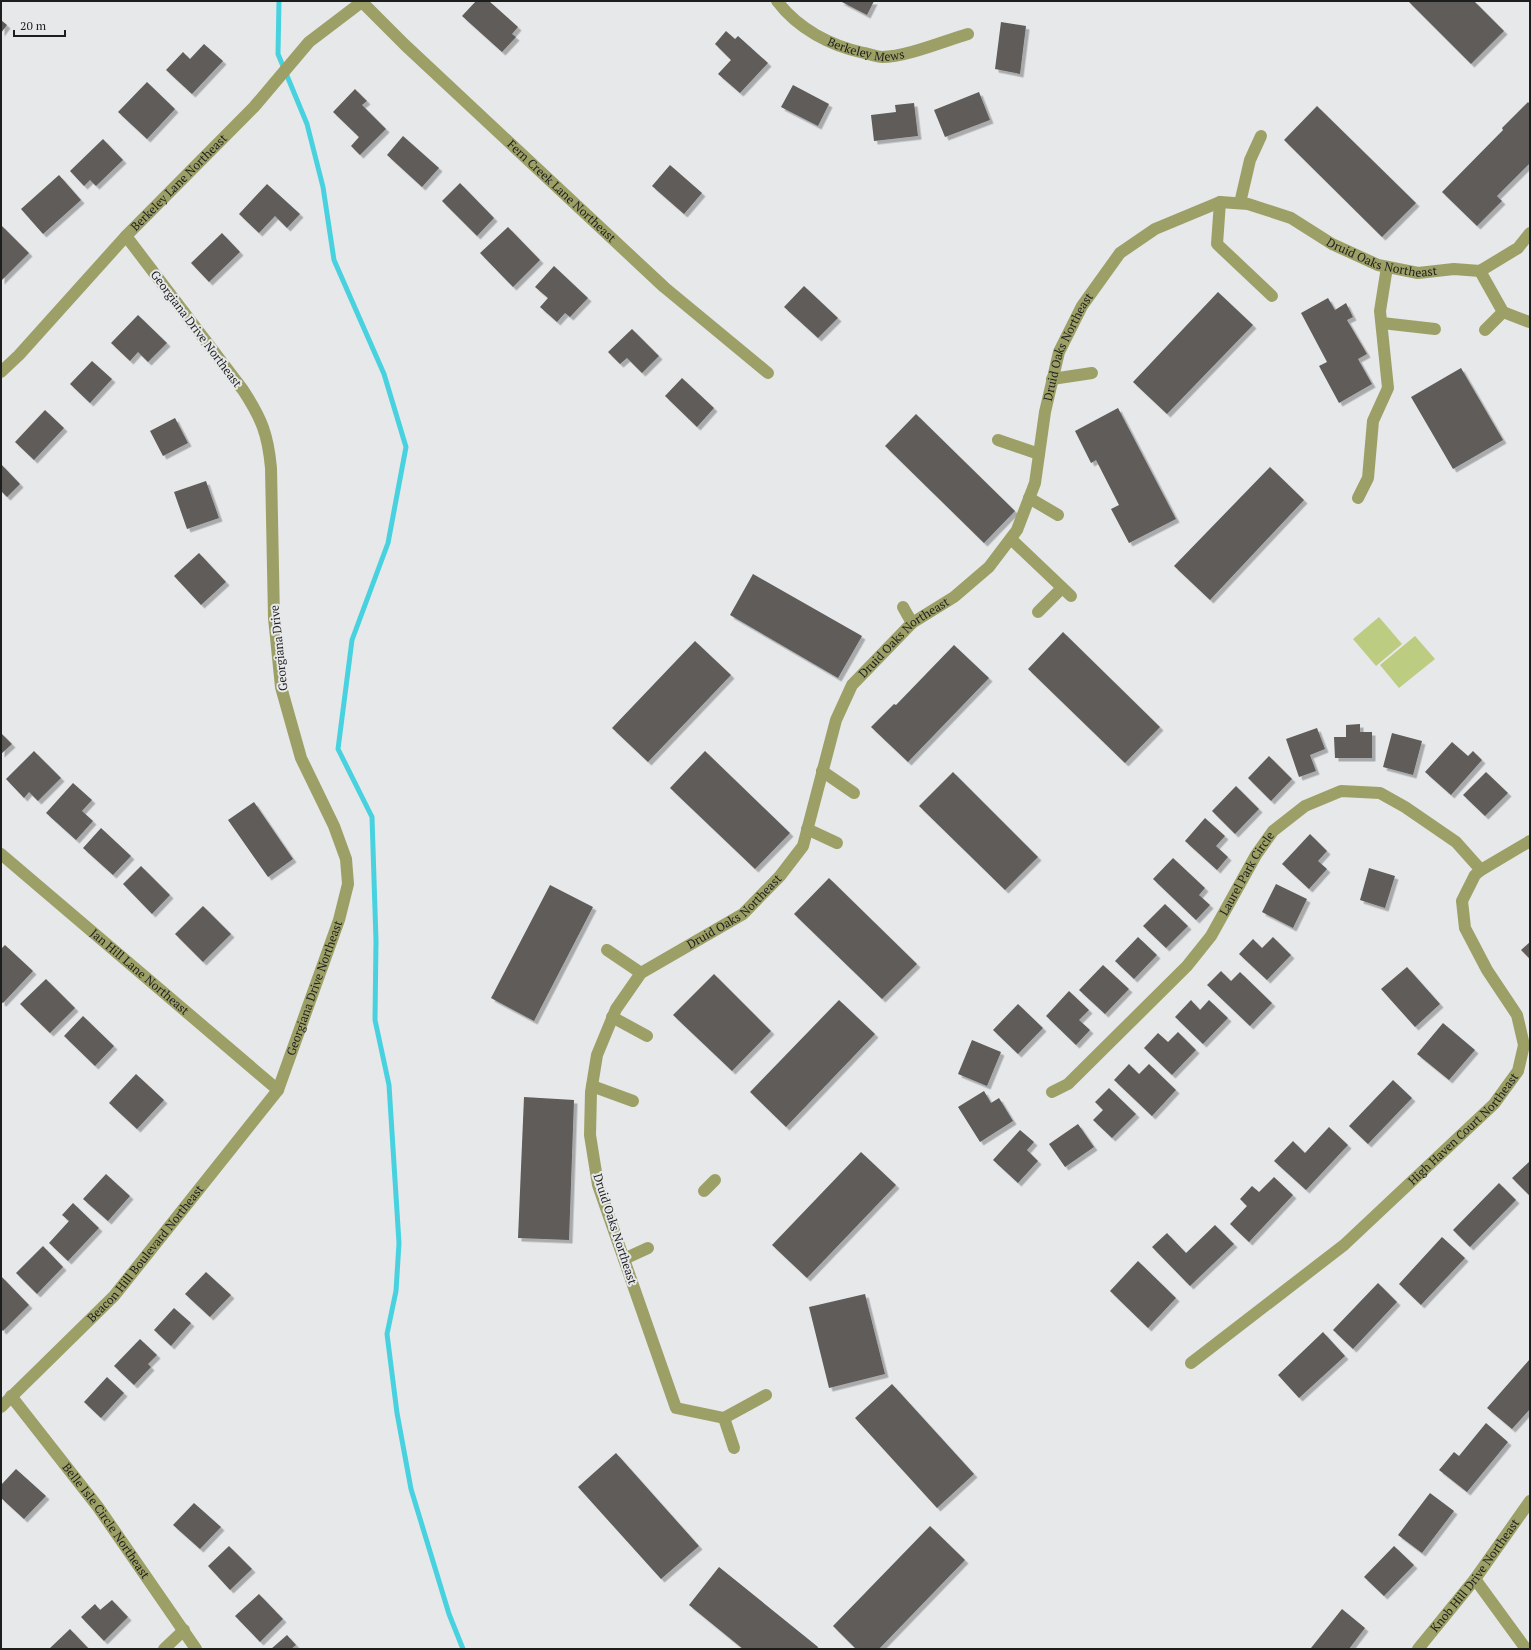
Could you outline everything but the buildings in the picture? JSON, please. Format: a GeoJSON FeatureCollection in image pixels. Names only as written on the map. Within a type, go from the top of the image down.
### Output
{"type":"FeatureCollection","features":[{"type":"Feature","properties":{"kind":"street","name":"Berkeley Lane Northeast"},"geometry":{"type":"LineString","coordinates":[[1,372],[19,355],[126,236],[254,107],[309,42],[362,1]]}},
{"type":"Feature","properties":{"kind":"street","name":"Fern Creek Lane Northeast"},"geometry":{"type":"LineString","coordinates":[[362,1],[405,45],[664,287],[768,373]]}},
{"type":"Feature","properties":{"kind":"street","name":"Berkeley Mews"},"geometry":{"type":"LineString","coordinates":[[777,1],[784,11],[816,36],[844,49],[882,57],[909,52],[968,34]]}},
{"type":"Feature","properties":{"kind":"street"},"geometry":{"type":"LineString","coordinates":[[1240,203],[1250,160],[1261,136]]}},
{"type":"Feature","properties":{"kind":"street"},"geometry":{"type":"LineString","coordinates":[[1220,202],[1217,244],[1272,296]]}},
{"type":"Feature","properties":{"kind":"street","name":"Druid Oaks Northeast"},"geometry":{"type":"LineString","coordinates":[[724,1418],[676,1408],[598,1185],[590,1136],[592,1086],[597,1055],[616,1009],[641,973],[743,914],[780,876],[803,846],[836,720],[852,686],[912,623],[954,596],[989,567],[1017,530],[1035,483],[1052,379],[1059,352],[1082,306],[1120,253],[1155,229],[1220,202],[1240,203],[1248,204],[1291,218],[1332,244],[1378,265],[1418,273],[1454,269],[1480,271]]}},
{"type":"Feature","properties":{"kind":"street"},"geometry":{"type":"LineString","coordinates":[[1529,322],[1503,312],[1480,271],[1518,248],[1530,233]]}},
{"type":"Feature","properties":{"kind":"street","name":"Georgiana Drive Northeast"},"geometry":{"type":"LineString","coordinates":[[126,236],[243,390],[259,415],[262,424]]}},
{"type":"Feature","properties":{"kind":"street"},"geometry":{"type":"LineString","coordinates":[[1358,498],[1368,478],[1373,421],[1388,388],[1380,312],[1387,267]]}},
{"type":"Feature","properties":{"kind":"street"},"geometry":{"type":"LineString","coordinates":[[1485,330],[1503,312]]}},
{"type":"Feature","properties":{"kind":"street"},"geometry":{"type":"LineString","coordinates":[[1382,323],[1435,328]]}},
{"type":"Feature","properties":{"kind":"street"},"geometry":{"type":"LineString","coordinates":[[1052,379],[1092,373]]}},
{"type":"Feature","properties":{"kind":"street","name":"Georgiana Drive"},"geometry":{"type":"LineString","coordinates":[[262,424],[269,448],[272,468],[274,618],[282,687],[301,758],[334,826],[346,859],[348,884]]}},
{"type":"Feature","properties":{"kind":"street"},"geometry":{"type":"LineString","coordinates":[[998,440],[1039,454]]}},
{"type":"Feature","properties":{"kind":"street"},"geometry":{"type":"LineString","coordinates":[[1029,498],[1058,515]]}},
{"type":"Feature","properties":{"kind":"street"},"geometry":{"type":"LineString","coordinates":[[1011,539],[1067,592],[1038,612]]}},
{"type":"Feature","properties":{"kind":"street"},"geometry":{"type":"LineString","coordinates":[[903,607],[912,623]]}},
{"type":"Feature","properties":{"kind":"street"},"geometry":{"type":"LineString","coordinates":[[822,771],[854,793]]}},
{"type":"Feature","properties":{"kind":"street","name":"Laurel Park Circle"},"geometry":{"type":"LineString","coordinates":[[1052,1092],[1068,1084],[1187,966],[1211,936],[1256,855],[1273,831],[1305,806],[1341,791],[1380,793],[1405,807],[1456,842],[1481,870]]}},
{"type":"Feature","properties":{"kind":"street"},"geometry":{"type":"LineString","coordinates":[[807,829],[837,843]]}},
{"type":"Feature","properties":{"kind":"street","name":"High Haven Court Northeast"},"geometry":{"type":"LineString","coordinates":[[1190,1363],[1344,1245],[1494,1104],[1518,1071],[1524,1045],[1517,1015],[1487,970],[1465,928],[1462,901],[1475,876],[1481,870],[1530,840]]}},
{"type":"Feature","properties":{"kind":"street","name":"Jan Hill Lane Northeast"},"geometry":{"type":"LineString","coordinates":[[1,854],[278,1090]]}},
{"type":"Feature","properties":{"kind":"street","name":"Georgiana Drive Northeast"},"geometry":{"type":"LineString","coordinates":[[278,1090],[339,920],[348,884]]}},
{"type":"Feature","properties":{"kind":"street"},"geometry":{"type":"LineString","coordinates":[[607,950],[641,973]]}},
{"type":"Feature","properties":{"kind":"street"},"geometry":{"type":"LineString","coordinates":[[612,1017],[647,1036]]}},
{"type":"Feature","properties":{"kind":"street"},"geometry":{"type":"LineString","coordinates":[[592,1086],[633,1101]]}},
{"type":"Feature","properties":{"kind":"street","name":"Beacon Hill Boulevard Northeast"},"geometry":{"type":"LineString","coordinates":[[1,1406],[114,1296],[278,1090]]}},
{"type":"Feature","properties":{"kind":"street"},"geometry":{"type":"LineString","coordinates":[[704,1191],[715,1180]]}},
{"type":"Feature","properties":{"kind":"street"},"geometry":{"type":"LineString","coordinates":[[624,1259],[648,1248]]}},
{"type":"Feature","properties":{"kind":"street"},"geometry":{"type":"LineString","coordinates":[[734,1448],[724,1418],[766,1395]]}},
{"type":"Feature","properties":{"kind":"street","name":"Belle Isle Circle Northeast"},"geometry":{"type":"LineString","coordinates":[[11,1396],[98,1506],[196,1649]]}},
{"type":"Feature","properties":{"kind":"street","name":"Knob Hill Drive Northeast"},"geometry":{"type":"LineString","coordinates":[[1418,1649],[1475,1579],[1530,1502]]}},
{"type":"Feature","properties":{"kind":"street"},"geometry":{"type":"LineString","coordinates":[[1475,1579],[1526,1649]]}},
{"type":"Feature","properties":{"kind":"street"},"geometry":{"type":"LineString","coordinates":[[164,1649],[184,1630]]}},
{"type":"Feature","properties":{"kind":"green space"},"geometry":{"type":"Polygon","coordinates":[[[1379,617],[1402,644],[1376,666],[1353,639],[1379,617]]]}},
{"type":"Feature","properties":{"kind":"green space"},"geometry":{"type":"Polygon","coordinates":[[[1415,636],[1435,659],[1399,688],[1380,665],[1415,636]]]}},
{"type":"Feature","properties":{"kind":"waterway"},"geometry":{"type":"LineString","coordinates":[[279,1],[278,54],[307,124],[323,187],[334,260],[384,374],[406,447],[388,543],[352,640],[338,749],[372,817],[376,941],[375,1020],[389,1085],[399,1243],[396,1291],[387,1334],[397,1413],[411,1489],[449,1614],[463,1649]]}}]}
